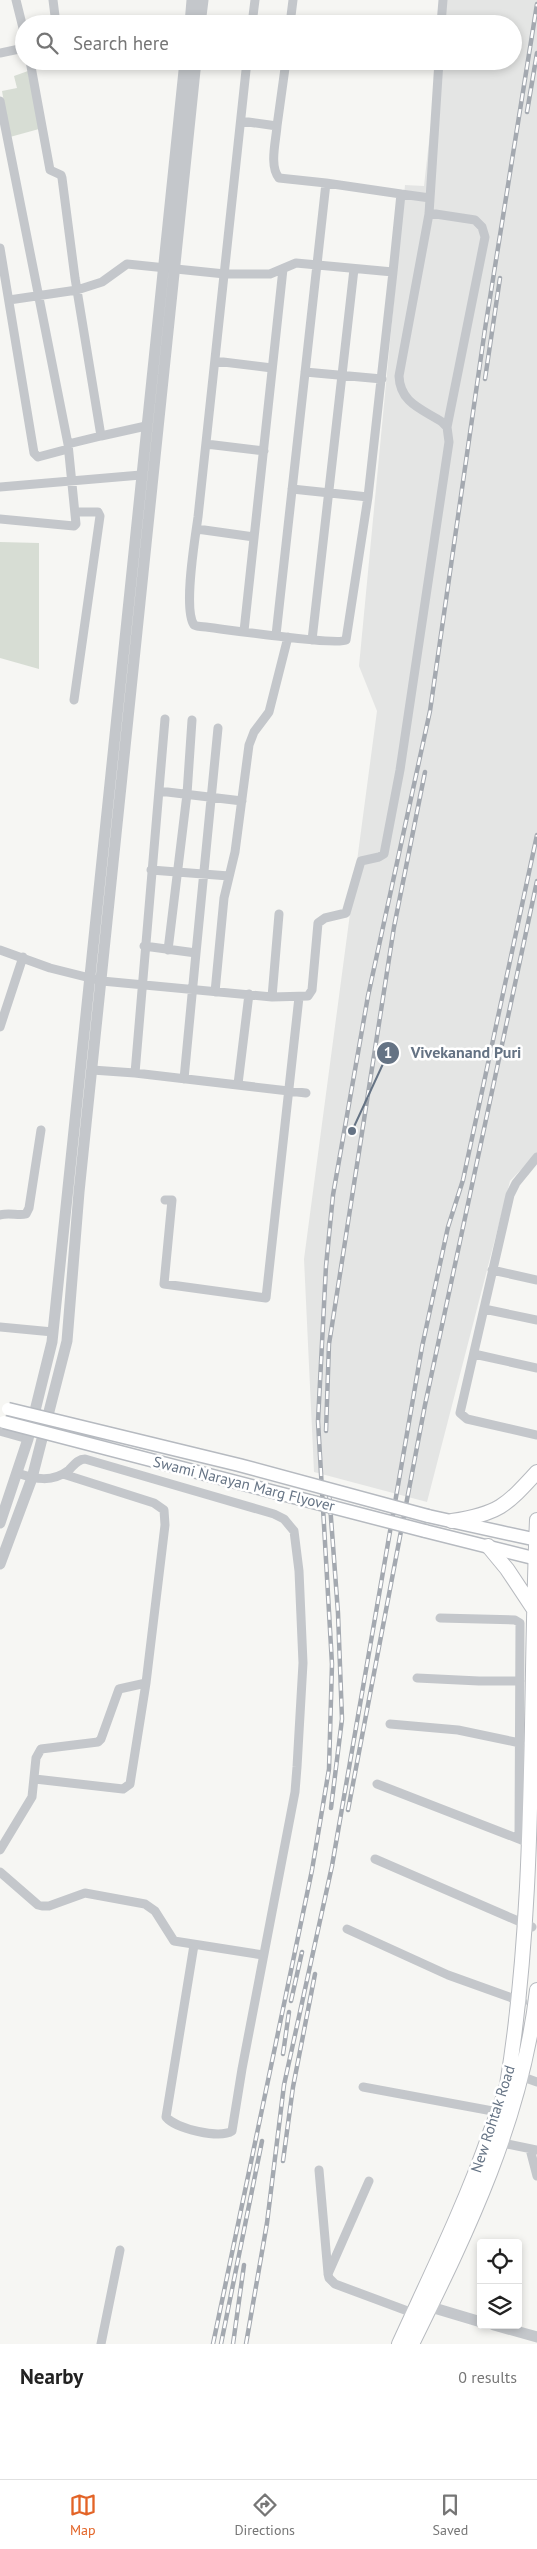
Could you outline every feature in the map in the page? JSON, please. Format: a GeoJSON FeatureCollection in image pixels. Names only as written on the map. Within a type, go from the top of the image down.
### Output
{"type":"FeatureCollection","features":[{"type":"Feature","properties":{"kind":"main road","name":"Swami Narayan Marg Flyover"},"geometry":{"type":"LineString","coordinates":[[4,1408],[239,1465],[428,1516],[537,1540]]}},
{"type":"Feature","properties":{"kind":"main road","name":"Swami Narayan Marg Flyover"},"geometry":{"type":"LineString","coordinates":[[1,1425],[536,1559]]}},
{"type":"Feature","properties":{"kind":"main road"},"geometry":{"type":"LineString","coordinates":[[452,1521],[486,1515],[495,1511],[507,1502],[537,1472]]}},
{"type":"Feature","properties":{"kind":"main road","name":"New Rohtak Road"},"geometry":{"type":"LineString","coordinates":[[412,2344],[420,2308],[477,2173],[507,2087],[521,2020],[532,1926],[535,1851],[533,1609],[537,1520]]}},
{"type":"Feature","properties":{"kind":"main road"},"geometry":{"type":"LineString","coordinates":[[488,1546],[507,1569],[533,1609]]}},
{"type":"Feature","properties":{"kind":"main road","name":"New Rohtak Road"},"geometry":{"type":"LineString","coordinates":[[399,2344],[487,2182],[502,2143],[522,2077],[537,1990]]}},
{"type":"Feature","properties":{"kind":"street"},"geometry":{"type":"LineString","coordinates":[[16,0],[20,15]]}},
{"type":"Feature","properties":{"kind":"street"},"geometry":{"type":"LineString","coordinates":[[53,0],[55,15]]}},
{"type":"Feature","properties":{"kind":"street"},"geometry":{"type":"LineString","coordinates":[[191,15],[192,0]]}},
{"type":"Feature","properties":{"kind":"street"},"geometry":{"type":"LineString","coordinates":[[201,15],[203,0]]}},
{"type":"Feature","properties":{"kind":"street"},"geometry":{"type":"LineString","coordinates":[[253,15],[255,0]]}},
{"type":"Feature","properties":{"kind":"street"},"geometry":{"type":"LineString","coordinates":[[291,15],[293,0]]}},
{"type":"Feature","properties":{"kind":"street"},"geometry":{"type":"LineString","coordinates":[[442,15],[443,0]]}},
{"type":"Feature","properties":{"kind":"street"},"geometry":{"type":"LineString","coordinates":[[0,53],[15,50]]}},
{"type":"Feature","properties":{"kind":"street"},"geometry":{"type":"LineString","coordinates":[[32,70],[50,170],[61,175],[62,178],[100,436]]}},
{"type":"Feature","properties":{"kind":"street"},"geometry":{"type":"LineString","coordinates":[[0,1564],[32,1478],[67,1341],[76,1226],[102,981],[169,269],[185,70]]}},
{"type":"Feature","properties":{"kind":"street"},"geometry":{"type":"LineString","coordinates":[[0,1523],[28,1439],[53,1332],[146,426],[195,70]]}},
{"type":"Feature","properties":{"kind":"street"},"geometry":{"type":"LineString","coordinates":[[246,70],[191,584],[190,618],[194,625],[312,640],[343,642],[348,636],[368,497],[401,194]]}},
{"type":"Feature","properties":{"kind":"street"},"geometry":{"type":"LineString","coordinates":[[285,70],[274,166],[279,178],[430,198]]}},
{"type":"Feature","properties":{"kind":"street"},"geometry":{"type":"LineString","coordinates":[[438,70],[429,213],[403,345],[399,384],[406,399],[447,427]]}},
{"type":"Feature","properties":{"kind":"street"},"geometry":{"type":"LineString","coordinates":[[0,101],[13,174],[21,200],[68,447],[76,524],[74,526],[0,517]]}},
{"type":"Feature","properties":{"kind":"street"},"geometry":{"type":"LineString","coordinates":[[241,121],[277,126]]}},
{"type":"Feature","properties":{"kind":"street"},"geometry":{"type":"LineString","coordinates":[[276,635],[326,183]]}},
{"type":"Feature","properties":{"kind":"street"},"geometry":{"type":"LineString","coordinates":[[0,950],[89,979],[102,981],[272,997],[299,998],[308,996],[312,990],[318,923],[325,918],[346,913],[361,860],[379,857],[384,854],[400,770],[445,470],[449,442],[447,427],[484,238],[482,227],[476,220],[429,213]]}},
{"type":"Feature","properties":{"kind":"street"},"geometry":{"type":"LineString","coordinates":[[0,248],[34,453],[38,457],[100,436],[146,426]]}},
{"type":"Feature","properties":{"kind":"street"},"geometry":{"type":"LineString","coordinates":[[9,300],[40,297],[77,290],[102,282],[127,264],[225,274],[270,274],[296,263],[393,272]]}},
{"type":"Feature","properties":{"kind":"street"},"geometry":{"type":"LineString","coordinates":[[244,631],[283,268]]}},
{"type":"Feature","properties":{"kind":"street"},"geometry":{"type":"LineString","coordinates":[[312,640],[354,269]]}},
{"type":"Feature","properties":{"kind":"street"},"geometry":{"type":"LineString","coordinates":[[215,361],[272,368]]}},
{"type":"Feature","properties":{"kind":"street"},"geometry":{"type":"LineString","coordinates":[[305,372],[382,380]]}},
{"type":"Feature","properties":{"kind":"street"},"geometry":{"type":"LineString","coordinates":[[206,444],[264,451]]}},
{"type":"Feature","properties":{"kind":"street"},"geometry":{"type":"LineString","coordinates":[[0,487],[141,475]]}},
{"type":"Feature","properties":{"kind":"street"},"geometry":{"type":"LineString","coordinates":[[292,489],[368,497]]}},
{"type":"Feature","properties":{"kind":"street"},"geometry":{"type":"LineString","coordinates":[[74,700],[100,516],[98,512],[76,512]]}},
{"type":"Feature","properties":{"kind":"street"},"geometry":{"type":"LineString","coordinates":[[197,528],[254,537]]}},
{"type":"Feature","properties":{"kind":"street"},"geometry":{"type":"LineString","coordinates":[[215,992],[222,912],[242,801],[249,745],[254,732],[269,712],[288,637]]}},
{"type":"Feature","properties":{"kind":"street"},"geometry":{"type":"LineString","coordinates":[[135,1073],[144,946],[165,719]]}},
{"type":"Feature","properties":{"kind":"street"},"geometry":{"type":"LineString","coordinates":[[168,950],[187,794],[192,720]]}},
{"type":"Feature","properties":{"kind":"street"},"geometry":{"type":"LineString","coordinates":[[184,1079],[218,728]]}},
{"type":"Feature","properties":{"kind":"street"},"geometry":{"type":"LineString","coordinates":[[159,791],[242,801]]}},
{"type":"Feature","properties":{"kind":"street"},"geometry":{"type":"LineString","coordinates":[[151,870],[229,876]]}},
{"type":"Feature","properties":{"kind":"street"},"geometry":{"type":"LineString","coordinates":[[272,997],[279,914]]}},
{"type":"Feature","properties":{"kind":"street"},"geometry":{"type":"LineString","coordinates":[[144,946],[196,953]]}},
{"type":"Feature","properties":{"kind":"street"},"geometry":{"type":"LineString","coordinates":[[0,1027],[23,957]]}},
{"type":"Feature","properties":{"kind":"street"},"geometry":{"type":"LineString","coordinates":[[238,1084],[249,994]]}},
{"type":"Feature","properties":{"kind":"street"},"geometry":{"type":"LineString","coordinates":[[165,1200],[172,1200],[164,1284],[266,1298],[299,998]]}},
{"type":"Feature","properties":{"kind":"street"},"geometry":{"type":"LineString","coordinates":[[92,1070],[238,1084],[306,1093]]}},
{"type":"Feature","properties":{"kind":"street"},"geometry":{"type":"LineString","coordinates":[[0,1215],[7,1213],[23,1215],[26,1214],[29,1208],[41,1130]]}},
{"type":"Feature","properties":{"kind":"street"},"geometry":{"type":"LineString","coordinates":[[537,1157],[512,1188],[492,1270],[461,1415],[467,1419],[537,1435]]}},
{"type":"Feature","properties":{"kind":"street"},"geometry":{"type":"LineString","coordinates":[[492,1270],[537,1280]]}},
{"type":"Feature","properties":{"kind":"street"},"geometry":{"type":"LineString","coordinates":[[484,1309],[537,1320]]}},
{"type":"Feature","properties":{"kind":"street"},"geometry":{"type":"LineString","coordinates":[[0,1327],[53,1332]]}},
{"type":"Feature","properties":{"kind":"street"},"geometry":{"type":"LineString","coordinates":[[474,1354],[537,1368]]}},
{"type":"Feature","properties":{"kind":"street"},"geometry":{"type":"LineString","coordinates":[[1,1425],[28,1439]]}},
{"type":"Feature","properties":{"kind":"street"},"geometry":{"type":"LineString","coordinates":[[17,1473],[32,1478],[49,1479],[63,1474],[80,1460],[85,1459],[274,1514],[284,1519],[294,1531],[302,1609],[303,1663],[295,1792],[263,1955],[235,2122],[232,2131],[221,2135],[178,2126],[166,2117],[194,1945]]}},
{"type":"Feature","properties":{"kind":"street"},"geometry":{"type":"LineString","coordinates":[[35,1779],[123,1789],[127,1788],[132,1779],[166,1526],[164,1510],[154,1503],[63,1474]]}},
{"type":"Feature","properties":{"kind":"street"},"geometry":{"type":"LineString","coordinates":[[440,1618],[518,1621],[520,1681],[519,1839]]}},
{"type":"Feature","properties":{"kind":"street"},"geometry":{"type":"LineString","coordinates":[[417,1678],[520,1681]]}},
{"type":"Feature","properties":{"kind":"street"},"geometry":{"type":"LineString","coordinates":[[0,1850],[29,1802],[35,1779],[36,1758],[41,1749],[98,1742],[101,1739],[119,1689],[146,1683]]}},
{"type":"Feature","properties":{"kind":"street"},"geometry":{"type":"LineString","coordinates":[[390,1724],[458,1730],[520,1743]]}},
{"type":"Feature","properties":{"kind":"street"},"geometry":{"type":"LineString","coordinates":[[377,1784],[519,1839],[535,1851]]}},
{"type":"Feature","properties":{"kind":"street"},"geometry":{"type":"LineString","coordinates":[[375,1859],[532,1926]]}},
{"type":"Feature","properties":{"kind":"street"},"geometry":{"type":"LineString","coordinates":[[0,1872],[42,1906],[49,1906],[85,1893],[145,1904],[155,1911],[174,1941],[263,1955]]}},
{"type":"Feature","properties":{"kind":"street"},"geometry":{"type":"LineString","coordinates":[[347,1929],[448,1975],[523,2002]]}},
{"type":"Feature","properties":{"kind":"street"},"geometry":{"type":"LineString","coordinates":[[522,2077],[537,2082]]}},
{"type":"Feature","properties":{"kind":"street"},"geometry":{"type":"LineString","coordinates":[[363,2087],[498,2112]]}},
{"type":"Feature","properties":{"kind":"street"},"geometry":{"type":"LineString","coordinates":[[502,2143],[534,2149],[537,2176]]}},
{"type":"Feature","properties":{"kind":"street"},"geometry":{"type":"LineString","coordinates":[[319,2170],[329,2278],[336,2284],[420,2308],[477,2321]]}},
{"type":"Feature","properties":{"kind":"street"},"geometry":{"type":"LineString","coordinates":[[329,2278],[328,2274],[369,2181]]}},
{"type":"Feature","properties":{"kind":"street"},"geometry":{"type":"LineString","coordinates":[[101,2344],[120,2250]]}},
{"type":"Feature","properties":{"kind":"street"},"geometry":{"type":"LineString","coordinates":[[508,2329],[537,2337]]}},
{"type":"Feature","properties":{"kind":"shaded area"},"geometry":{"type":"Polygon","coordinates":[[[445,0],[537,0],[537,1153],[510,1181],[427,1502],[314,1472],[304,1259],[377,711],[359,666],[405,185],[424,186],[437,70],[522,70],[522,15],[444,15],[445,0]]]}},
{"type":"Feature","properties":{"kind":"shaded area"},"geometry":{"type":"Polygon","coordinates":[[[28,71],[39,129],[10,137],[2,91],[17,88],[14,76],[28,71]]]}},
{"type":"Feature","properties":{"kind":"shaded area"},"geometry":{"type":"Polygon","coordinates":[[[0,542],[39,543],[39,669],[0,658],[0,542]]]}},
{"type":"Feature","properties":{"kind":"railway"},"geometry":{"type":"LineString","coordinates":[[213,2344],[312,1870],[329,1769],[332,1664],[318,1421],[326,1266],[333,1195],[368,996],[430,711],[485,329],[537,4]]}},
{"type":"Feature","properties":{"kind":"railway"},"geometry":{"type":"LineString","coordinates":[[527,112],[537,53]]}},
{"type":"Feature","properties":{"kind":"railway"},"geometry":{"type":"LineString","coordinates":[[485,379],[500,278]]}},
{"type":"Feature","properties":{"kind":"railway"},"geometry":{"type":"LineString","coordinates":[[326,1431],[329,1344],[394,927],[425,772]]}},
{"type":"Feature","properties":{"kind":"railway"},"geometry":{"type":"LineString","coordinates":[[246,2344],[267,2223],[284,2085],[332,1866],[422,1347],[448,1227],[463,1180],[537,835]]}},
{"type":"Feature","properties":{"kind":"railway"},"geometry":{"type":"LineString","coordinates":[[348,1810],[425,1405],[537,881]]}},
{"type":"Feature","properties":{"kind":"railway"},"geometry":{"type":"LineString","coordinates":[[329,1491],[338,1613],[342,1719],[331,1808]]}},
{"type":"Feature","properties":{"kind":"railway"},"geometry":{"type":"LineString","coordinates":[[291,2001],[302,1952]]}},
{"type":"Feature","properties":{"kind":"railway"},"geometry":{"type":"LineString","coordinates":[[283,2161],[293,2087],[315,1974]]}},
{"type":"Feature","properties":{"kind":"railway"},"geometry":{"type":"LineString","coordinates":[[283,2054],[289,2012]]}},
{"type":"Feature","properties":{"kind":"railway"},"geometry":{"type":"LineString","coordinates":[[221,2344],[262,2141]]}},
{"type":"Feature","properties":{"kind":"railway"},"geometry":{"type":"LineString","coordinates":[[233,2344],[244,2265]]}},
{"type":"Feature","properties":{"kind":"place","name":"Vivekanand Puri"},"geometry":{"type":"Point","coordinates":[352,1131]}}]}
